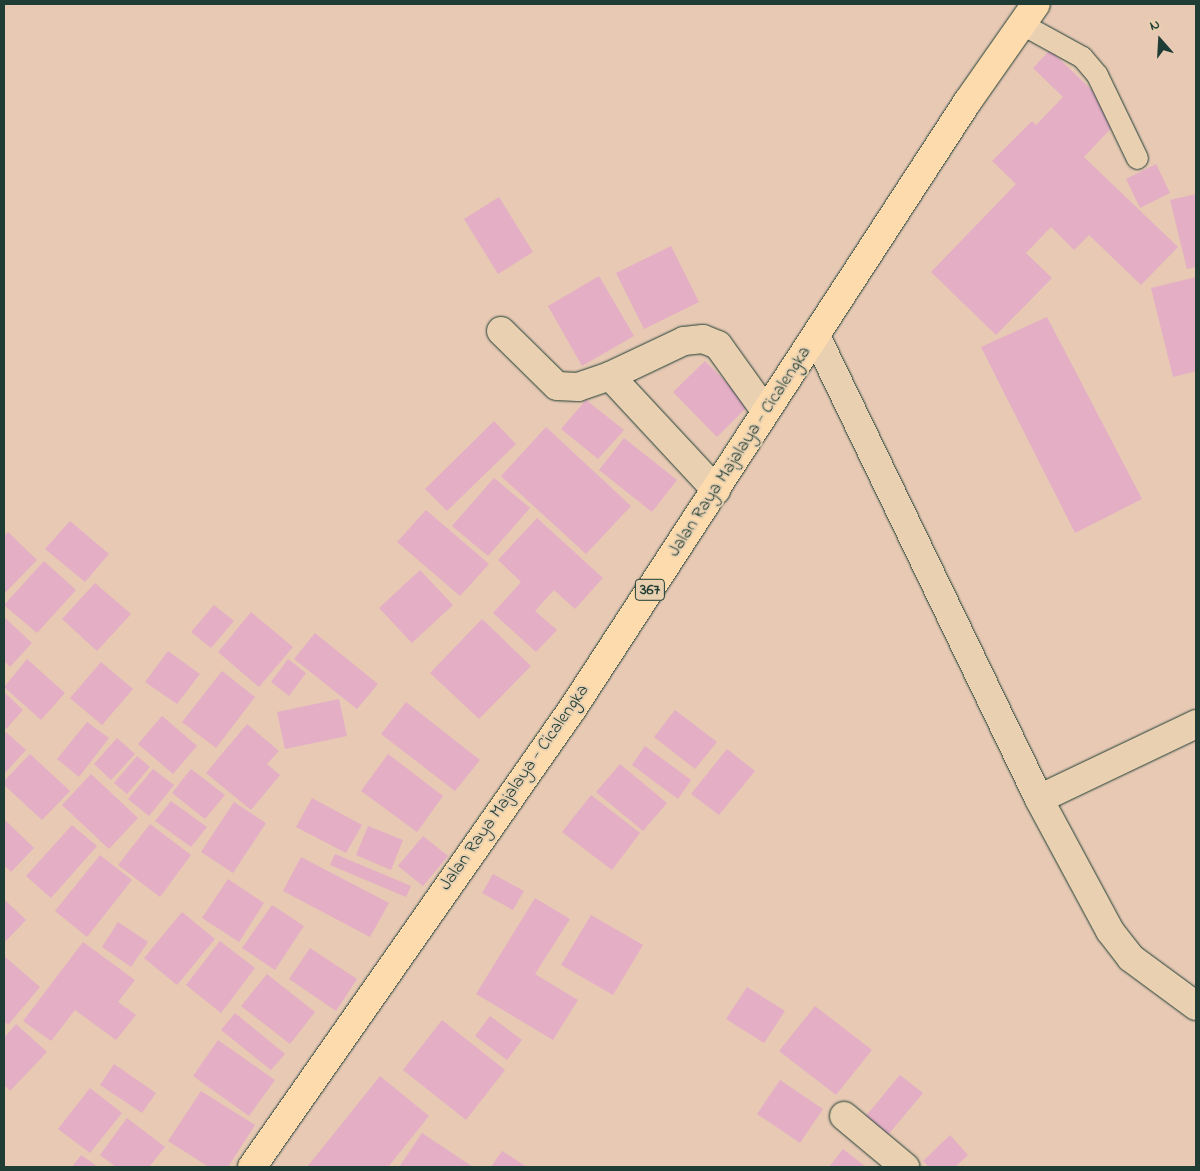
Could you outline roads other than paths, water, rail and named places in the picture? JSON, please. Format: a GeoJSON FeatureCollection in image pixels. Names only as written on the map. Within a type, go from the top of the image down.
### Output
{"type":"FeatureCollection","features":[{"type":"Feature","properties":{"kind":"main road","name":"Jalan Raya Majalaya - Cicalengka"},"geometry":{"type":"LineString","coordinates":[[252,1167],[573,708],[968,101],[1029,14]]}},
{"type":"Feature","properties":{"kind":"street"},"geometry":{"type":"LineString","coordinates":[[501,331],[557,386],[578,387],[610,376],[684,341],[703,339],[718,345],[766,412]]}},
{"type":"Feature","properties":{"kind":"street"},"geometry":{"type":"LineString","coordinates":[[816,336],[1039,799],[1110,931],[1130,958],[1196,1006]]}},
{"type":"Feature","properties":{"kind":"street"},"geometry":{"type":"LineString","coordinates":[[610,376],[716,490]]}},
{"type":"Feature","properties":{"kind":"street"},"geometry":{"type":"LineString","coordinates":[[1039,799],[1196,724]]}},
{"type":"Feature","properties":{"kind":"street"},"geometry":{"type":"LineString","coordinates":[[844,1116],[905,1167]]}},
{"type":"Feature","properties":{"kind":"lane"},"geometry":{"type":"LineString","coordinates":[[1029,14],[1082,57],[1097,75],[1137,158]]}}]}
